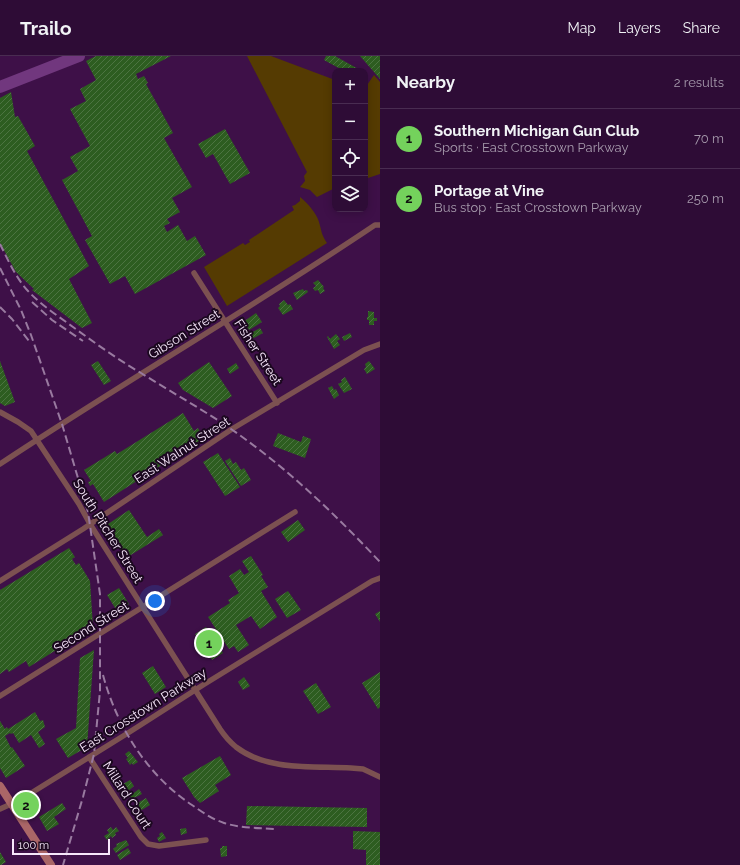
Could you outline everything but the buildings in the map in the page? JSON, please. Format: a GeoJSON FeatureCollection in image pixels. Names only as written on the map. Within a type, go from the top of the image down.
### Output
{"type":"FeatureCollection","features":[{"type":"Feature","properties":{"kind":"main road"},"geometry":{"type":"LineString","coordinates":[[0,786],[51,865]]}},
{"type":"Feature","properties":{"kind":"street","name":"Gibson Street"},"geometry":{"type":"LineString","coordinates":[[0,464],[375,225],[380,225]]}},
{"type":"Feature","properties":{"kind":"street","name":"Fisher Street"},"geometry":{"type":"LineString","coordinates":[[194,273],[278,403]]}},
{"type":"Feature","properties":{"kind":"street","name":"East Walnut Street"},"geometry":{"type":"LineString","coordinates":[[0,581],[90,524],[232,430],[364,350],[380,344]]}},
{"type":"Feature","properties":{"kind":"street","name":"South Pitcher Street"},"geometry":{"type":"LineString","coordinates":[[0,412],[28,428],[37,439],[220,730],[236,747],[251,756],[277,765],[351,768],[363,770],[380,777]]}},
{"type":"Feature","properties":{"kind":"street","name":"Second Street"},"geometry":{"type":"LineString","coordinates":[[0,696],[295,512]]}},
{"type":"Feature","properties":{"kind":"street","name":"East Crosstown Parkway"},"geometry":{"type":"LineString","coordinates":[[0,809],[12,804],[195,690],[380,578]]}},
{"type":"Feature","properties":{"kind":"street","name":"Millard Court"},"geometry":{"type":"LineString","coordinates":[[89,757],[141,837],[148,844],[159,846],[206,840]]}},
{"type":"Feature","properties":{"kind":"shaded area"},"geometry":{"type":"Polygon","coordinates":[[[247,56],[271,56],[332,79],[332,190],[317,197],[310,190],[300,187],[305,181],[304,176],[307,172],[247,56]]]}},
{"type":"Feature","properties":{"kind":"shaded area"},"geometry":{"type":"Polygon","coordinates":[[[374,75],[380,82],[380,174],[368,178],[368,104],[368,84],[374,75]]]}},
{"type":"Feature","properties":{"kind":"shaded area"},"geometry":{"type":"Polygon","coordinates":[[[300,197],[309,205],[316,215],[327,243],[227,306],[204,267],[243,243],[245,245],[250,242],[249,240],[294,210],[292,206],[300,201],[300,197]]]}},
{"type":"Feature","properties":{"kind":"waterway"},"geometry":{"type":"LineString","coordinates":[[0,87],[79,56]]}},
{"type":"Feature","properties":{"kind":"railway"},"geometry":{"type":"LineString","coordinates":[[0,244],[12,269],[28,291],[38,301],[115,357],[209,414],[271,459],[309,491],[380,562]]}},
{"type":"Feature","properties":{"kind":"railway"},"geometry":{"type":"LineString","coordinates":[[0,268],[21,310],[31,335],[62,424],[88,512],[100,594],[100,691],[94,754],[63,865]]}},
{"type":"Feature","properties":{"kind":"railway"},"geometry":{"type":"LineString","coordinates":[[32,302],[52,320],[83,341]]}},
{"type":"Feature","properties":{"kind":"railway"},"geometry":{"type":"LineString","coordinates":[[0,307],[12,319],[29,341]]}},
{"type":"Feature","properties":{"kind":"railway"},"geometry":{"type":"LineString","coordinates":[[103,675],[116,713],[125,731],[148,764],[176,793],[203,813],[224,823],[243,827],[275,829]]}},
{"type":"Feature","properties":{"kind":"place","name":"Southern Michigan Gun Club"},"geometry":{"type":"Point","coordinates":[209,643]}},
{"type":"Feature","properties":{"kind":"place","name":"Portage at Vine"},"geometry":{"type":"Point","coordinates":[26,805]}}]}
